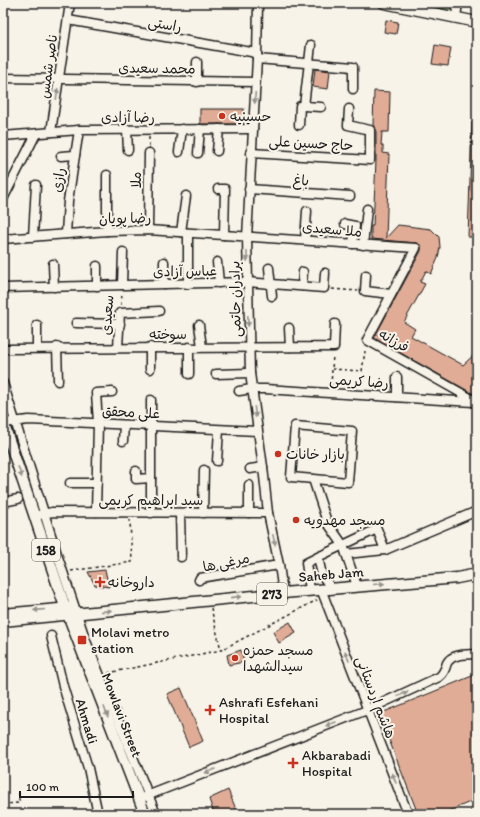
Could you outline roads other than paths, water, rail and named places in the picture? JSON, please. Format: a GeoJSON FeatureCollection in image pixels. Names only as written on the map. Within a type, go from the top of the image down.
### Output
{"type":"FeatureCollection","features":[{"type":"Feature","properties":{"kind":"main road"},"geometry":{"type":"LineString","coordinates":[[384,3],[477,22]]}},
{"type":"Feature","properties":{"kind":"main road","name":"Mowlavi Street"},"geometry":{"type":"LineString","coordinates":[[3,422],[40,515],[71,611],[144,797],[145,814]]}},
{"type":"Feature","properties":{"kind":"main road","name":"Saheb Jam"},"geometry":{"type":"LineString","coordinates":[[3,621],[71,611],[209,600],[283,592],[310,590],[322,593],[331,588],[457,578],[477,574]]}},
{"type":"Feature","properties":{"kind":"street","name":"ناصر شمس"},"geometry":{"type":"LineString","coordinates":[[51,132],[70,3]]}},
{"type":"Feature","properties":{"kind":"street","name":"برادران حاتمی"},"geometry":{"type":"LineString","coordinates":[[258,3],[256,82],[247,237],[250,373],[268,513],[283,592]]}},
{"type":"Feature","properties":{"kind":"street"},"geometry":{"type":"LineString","coordinates":[[456,17],[458,3]]}},
{"type":"Feature","properties":{"kind":"street","name":"راستی"},"geometry":{"type":"LineString","coordinates":[[68,20],[257,56],[353,67],[353,89]]}},
{"type":"Feature","properties":{"kind":"street"},"geometry":{"type":"LineString","coordinates":[[304,106],[311,45]]}},
{"type":"Feature","properties":{"kind":"street"},"geometry":{"type":"LineString","coordinates":[[197,62],[197,82]]}},
{"type":"Feature","properties":{"kind":"street","name":"محمد سعیدی"},"geometry":{"type":"LineString","coordinates":[[3,78],[256,82]]}},
{"type":"Feature","properties":{"kind":"street"},"geometry":{"type":"LineString","coordinates":[[299,125],[300,106],[321,107]]}},
{"type":"Feature","properties":{"kind":"street","name":"حاج حسین علی"},"geometry":{"type":"LineString","coordinates":[[251,153],[370,160],[370,130],[348,125],[348,109]]}},
{"type":"Feature","properties":{"kind":"street"},"geometry":{"type":"LineString","coordinates":[[198,153],[200,129]]}},
{"type":"Feature","properties":{"kind":"street"},"geometry":{"type":"LineString","coordinates":[[217,151],[219,129]]}},
{"type":"Feature","properties":{"kind":"street","name":"رضا آزادی"},"geometry":{"type":"LineString","coordinates":[[3,136],[79,130],[253,129]]}},
{"type":"Feature","properties":{"kind":"street","name":"رازی"},"geometry":{"type":"LineString","coordinates":[[66,234],[68,201],[79,130]]}},
{"type":"Feature","properties":{"kind":"street"},"geometry":{"type":"LineString","coordinates":[[127,130],[128,150]]}},
{"type":"Feature","properties":{"kind":"street"},"geometry":{"type":"LineString","coordinates":[[179,152],[182,130]]}},
{"type":"Feature","properties":{"kind":"street"},"geometry":{"type":"LineString","coordinates":[[3,199],[36,134]]}},
{"type":"Feature","properties":{"kind":"street","name":"ملا"},"geometry":{"type":"LineString","coordinates":[[148,230],[149,153]]}},
{"type":"Feature","properties":{"kind":"street"},"geometry":{"type":"LineString","coordinates":[[61,156],[75,155]]}},
{"type":"Feature","properties":{"kind":"street"},"geometry":{"type":"LineString","coordinates":[[107,175],[107,231]]}},
{"type":"Feature","properties":{"kind":"street"},"geometry":{"type":"LineString","coordinates":[[33,237],[36,185]]}},
{"type":"Feature","properties":{"kind":"street"},"geometry":{"type":"LineString","coordinates":[[218,189],[225,189],[224,235]]}},
{"type":"Feature","properties":{"kind":"street","name":"باغ"},"geometry":{"type":"LineString","coordinates":[[249,189],[350,196]]}},
{"type":"Feature","properties":{"kind":"street"},"geometry":{"type":"LineString","coordinates":[[186,196],[184,233],[188,284]]}},
{"type":"Feature","properties":{"kind":"street"},"geometry":{"type":"LineString","coordinates":[[363,245],[367,209]]}},
{"type":"Feature","properties":{"kind":"street"},"geometry":{"type":"LineString","coordinates":[[305,240],[307,211]]}},
{"type":"Feature","properties":{"kind":"street"},"geometry":{"type":"LineString","coordinates":[[345,224],[355,226],[353,244]]}},
{"type":"Feature","properties":{"kind":"street","name":"رضا پویان"},"geometry":{"type":"LineString","coordinates":[[3,239],[107,231],[148,230],[247,237]]}},
{"type":"Feature","properties":{"kind":"street","name":"ملا سعیدی"},"geometry":{"type":"LineString","coordinates":[[247,237],[416,248]]}},
{"type":"Feature","properties":{"kind":"street","name":"فرزانه"},"geometry":{"type":"LineString","coordinates":[[416,248],[367,340],[477,402]]}},
{"type":"Feature","properties":{"kind":"street"},"geometry":{"type":"LineString","coordinates":[[122,285],[123,252]]}},
{"type":"Feature","properties":{"kind":"street"},"geometry":{"type":"LineString","coordinates":[[164,262],[164,284]]}},
{"type":"Feature","properties":{"kind":"street"},"geometry":{"type":"LineString","coordinates":[[217,262],[219,283]]}},
{"type":"Feature","properties":{"kind":"street"},"geometry":{"type":"LineString","coordinates":[[53,264],[54,287]]}},
{"type":"Feature","properties":{"kind":"street"},"geometry":{"type":"LineString","coordinates":[[97,266],[97,286]]}},
{"type":"Feature","properties":{"kind":"street"},"geometry":{"type":"LineString","coordinates":[[269,268],[272,296]]}},
{"type":"Feature","properties":{"kind":"street"},"geometry":{"type":"LineString","coordinates":[[302,286],[303,272]]}},
{"type":"Feature","properties":{"kind":"street","name":"عباس آزادی"},"geometry":{"type":"LineString","coordinates":[[3,288],[247,282],[324,288],[325,273]]}},
{"type":"Feature","properties":{"kind":"street"},"geometry":{"type":"LineString","coordinates":[[366,275],[365,291],[391,294]]}},
{"type":"Feature","properties":{"kind":"street","name":"سعیدی"},"geometry":{"type":"LineString","coordinates":[[118,347],[120,313],[159,311]]}},
{"type":"Feature","properties":{"kind":"street"},"geometry":{"type":"LineString","coordinates":[[76,322],[120,324]]}},
{"type":"Feature","properties":{"kind":"street","name":"سوخته"},"geometry":{"type":"LineString","coordinates":[[3,349],[57,347],[334,347],[335,324]]}},
{"type":"Feature","properties":{"kind":"street"},"geometry":{"type":"LineString","coordinates":[[37,325],[37,348]]}},
{"type":"Feature","properties":{"kind":"street"},"geometry":{"type":"LineString","coordinates":[[200,325],[202,347]]}},
{"type":"Feature","properties":{"kind":"street"},"geometry":{"type":"LineString","coordinates":[[289,328],[290,347]]}},
{"type":"Feature","properties":{"kind":"street"},"geometry":{"type":"LineString","coordinates":[[57,347],[58,381]]}},
{"type":"Feature","properties":{"kind":"street"},"geometry":{"type":"LineString","coordinates":[[150,347],[150,369]]}},
{"type":"Feature","properties":{"kind":"street"},"geometry":{"type":"LineString","coordinates":[[189,347],[189,374]]}},
{"type":"Feature","properties":{"kind":"street"},"geometry":{"type":"LineString","coordinates":[[216,374],[250,373]]}},
{"type":"Feature","properties":{"kind":"street"},"geometry":{"type":"LineString","coordinates":[[397,377],[397,397]]}},
{"type":"Feature","properties":{"kind":"street"},"geometry":{"type":"LineString","coordinates":[[3,383],[40,515],[63,572],[71,611],[100,675],[144,797],[156,814]]}},
{"type":"Feature","properties":{"kind":"street","name":"رضا کریمی"},"geometry":{"type":"LineString","coordinates":[[239,391],[252,389],[477,402]]}},
{"type":"Feature","properties":{"kind":"street"},"geometry":{"type":"LineString","coordinates":[[96,512],[98,423],[96,392],[112,392]]}},
{"type":"Feature","properties":{"kind":"street"},"geometry":{"type":"LineString","coordinates":[[150,513],[152,426],[151,400]]}},
{"type":"Feature","properties":{"kind":"street","name":"علی محقق"},"geometry":{"type":"LineString","coordinates":[[3,422],[29,420],[257,431]]}},
{"type":"Feature","properties":{"kind":"street"},"geometry":{"type":"LineString","coordinates":[[123,442],[124,425]]}},
{"type":"Feature","properties":{"kind":"street"},"geometry":{"type":"LineString","coordinates":[[295,426],[352,431],[348,482],[313,479],[291,477],[295,426]]}},
{"type":"Feature","properties":{"kind":"street"},"geometry":{"type":"LineString","coordinates":[[217,461],[219,430]]}},
{"type":"Feature","properties":{"kind":"street"},"geometry":{"type":"LineString","coordinates":[[250,468],[263,468]]}},
{"type":"Feature","properties":{"kind":"street"},"geometry":{"type":"LineString","coordinates":[[203,513],[204,470]]}},
{"type":"Feature","properties":{"kind":"street"},"geometry":{"type":"LineString","coordinates":[[136,471],[136,479],[151,478]]}},
{"type":"Feature","properties":{"kind":"street"},"geometry":{"type":"LineString","coordinates":[[313,479],[327,522],[343,545],[357,586]]}},
{"type":"Feature","properties":{"kind":"street"},"geometry":{"type":"LineString","coordinates":[[70,483],[97,483]]}},
{"type":"Feature","properties":{"kind":"street"},"geometry":{"type":"LineString","coordinates":[[249,485],[249,513]]}},
{"type":"Feature","properties":{"kind":"street"},"geometry":{"type":"LineString","coordinates":[[3,502],[18,499]]}},
{"type":"Feature","properties":{"kind":"street"},"geometry":{"type":"LineString","coordinates":[[346,554],[385,550],[477,511]]}},
{"type":"Feature","properties":{"kind":"street","name":"سید ابراهیم کریمی"},"geometry":{"type":"LineString","coordinates":[[40,515],[52,512],[268,513]]}},
{"type":"Feature","properties":{"kind":"street"},"geometry":{"type":"LineString","coordinates":[[180,513],[182,558]]}},
{"type":"Feature","properties":{"kind":"street"},"geometry":{"type":"LineString","coordinates":[[310,590],[306,563],[377,529],[385,550]]}},
{"type":"Feature","properties":{"kind":"street"},"geometry":{"type":"LineString","coordinates":[[318,557],[322,575],[331,588]]}},
{"type":"Feature","properties":{"kind":"street","name":"مرغی ها"},"geometry":{"type":"LineString","coordinates":[[199,580],[200,578],[279,565]]}},
{"type":"Feature","properties":{"kind":"street","name":"هاشم اردستانی"},"geometry":{"type":"LineString","coordinates":[[322,593],[408,814]]}},
{"type":"Feature","properties":{"kind":"street"},"geometry":{"type":"LineString","coordinates":[[3,613],[71,611]]}},
{"type":"Feature","properties":{"kind":"street","name":"Ahmadi"},"geometry":{"type":"LineString","coordinates":[[51,636],[63,686],[88,768],[98,814]]}},
{"type":"Feature","properties":{"kind":"street"},"geometry":{"type":"LineString","coordinates":[[144,797],[368,710],[439,677],[444,672],[448,661],[451,658],[477,654]]}},
{"type":"Feature","properties":{"kind":"place","name":"حسینیه"},"geometry":{"type":"Point","coordinates":[222,116]}},
{"type":"Feature","properties":{"kind":"place","name":"بازار خانات"},"geometry":{"type":"Point","coordinates":[278,454]}},
{"type":"Feature","properties":{"kind":"place","name":"مسجد مهدویه"},"geometry":{"type":"Point","coordinates":[296,520]}},
{"type":"Feature","properties":{"kind":"place","name":"داروخانه"},"geometry":{"type":"Point","coordinates":[100,582]}},
{"type":"Feature","properties":{"kind":"place","name":"Molavi metro station"},"geometry":{"type":"Point","coordinates":[82,640]}},
{"type":"Feature","properties":{"kind":"place","name":"مسجد حمزه سیدالشهدا"},"geometry":{"type":"Point","coordinates":[235,658]}},
{"type":"Feature","properties":{"kind":"place","name":"Ashrafi Esfehani Hospital"},"geometry":{"type":"Point","coordinates":[210,710]}},
{"type":"Feature","properties":{"kind":"place","name":"Akbarabadi Hospital"},"geometry":{"type":"Point","coordinates":[293,763]}}]}
